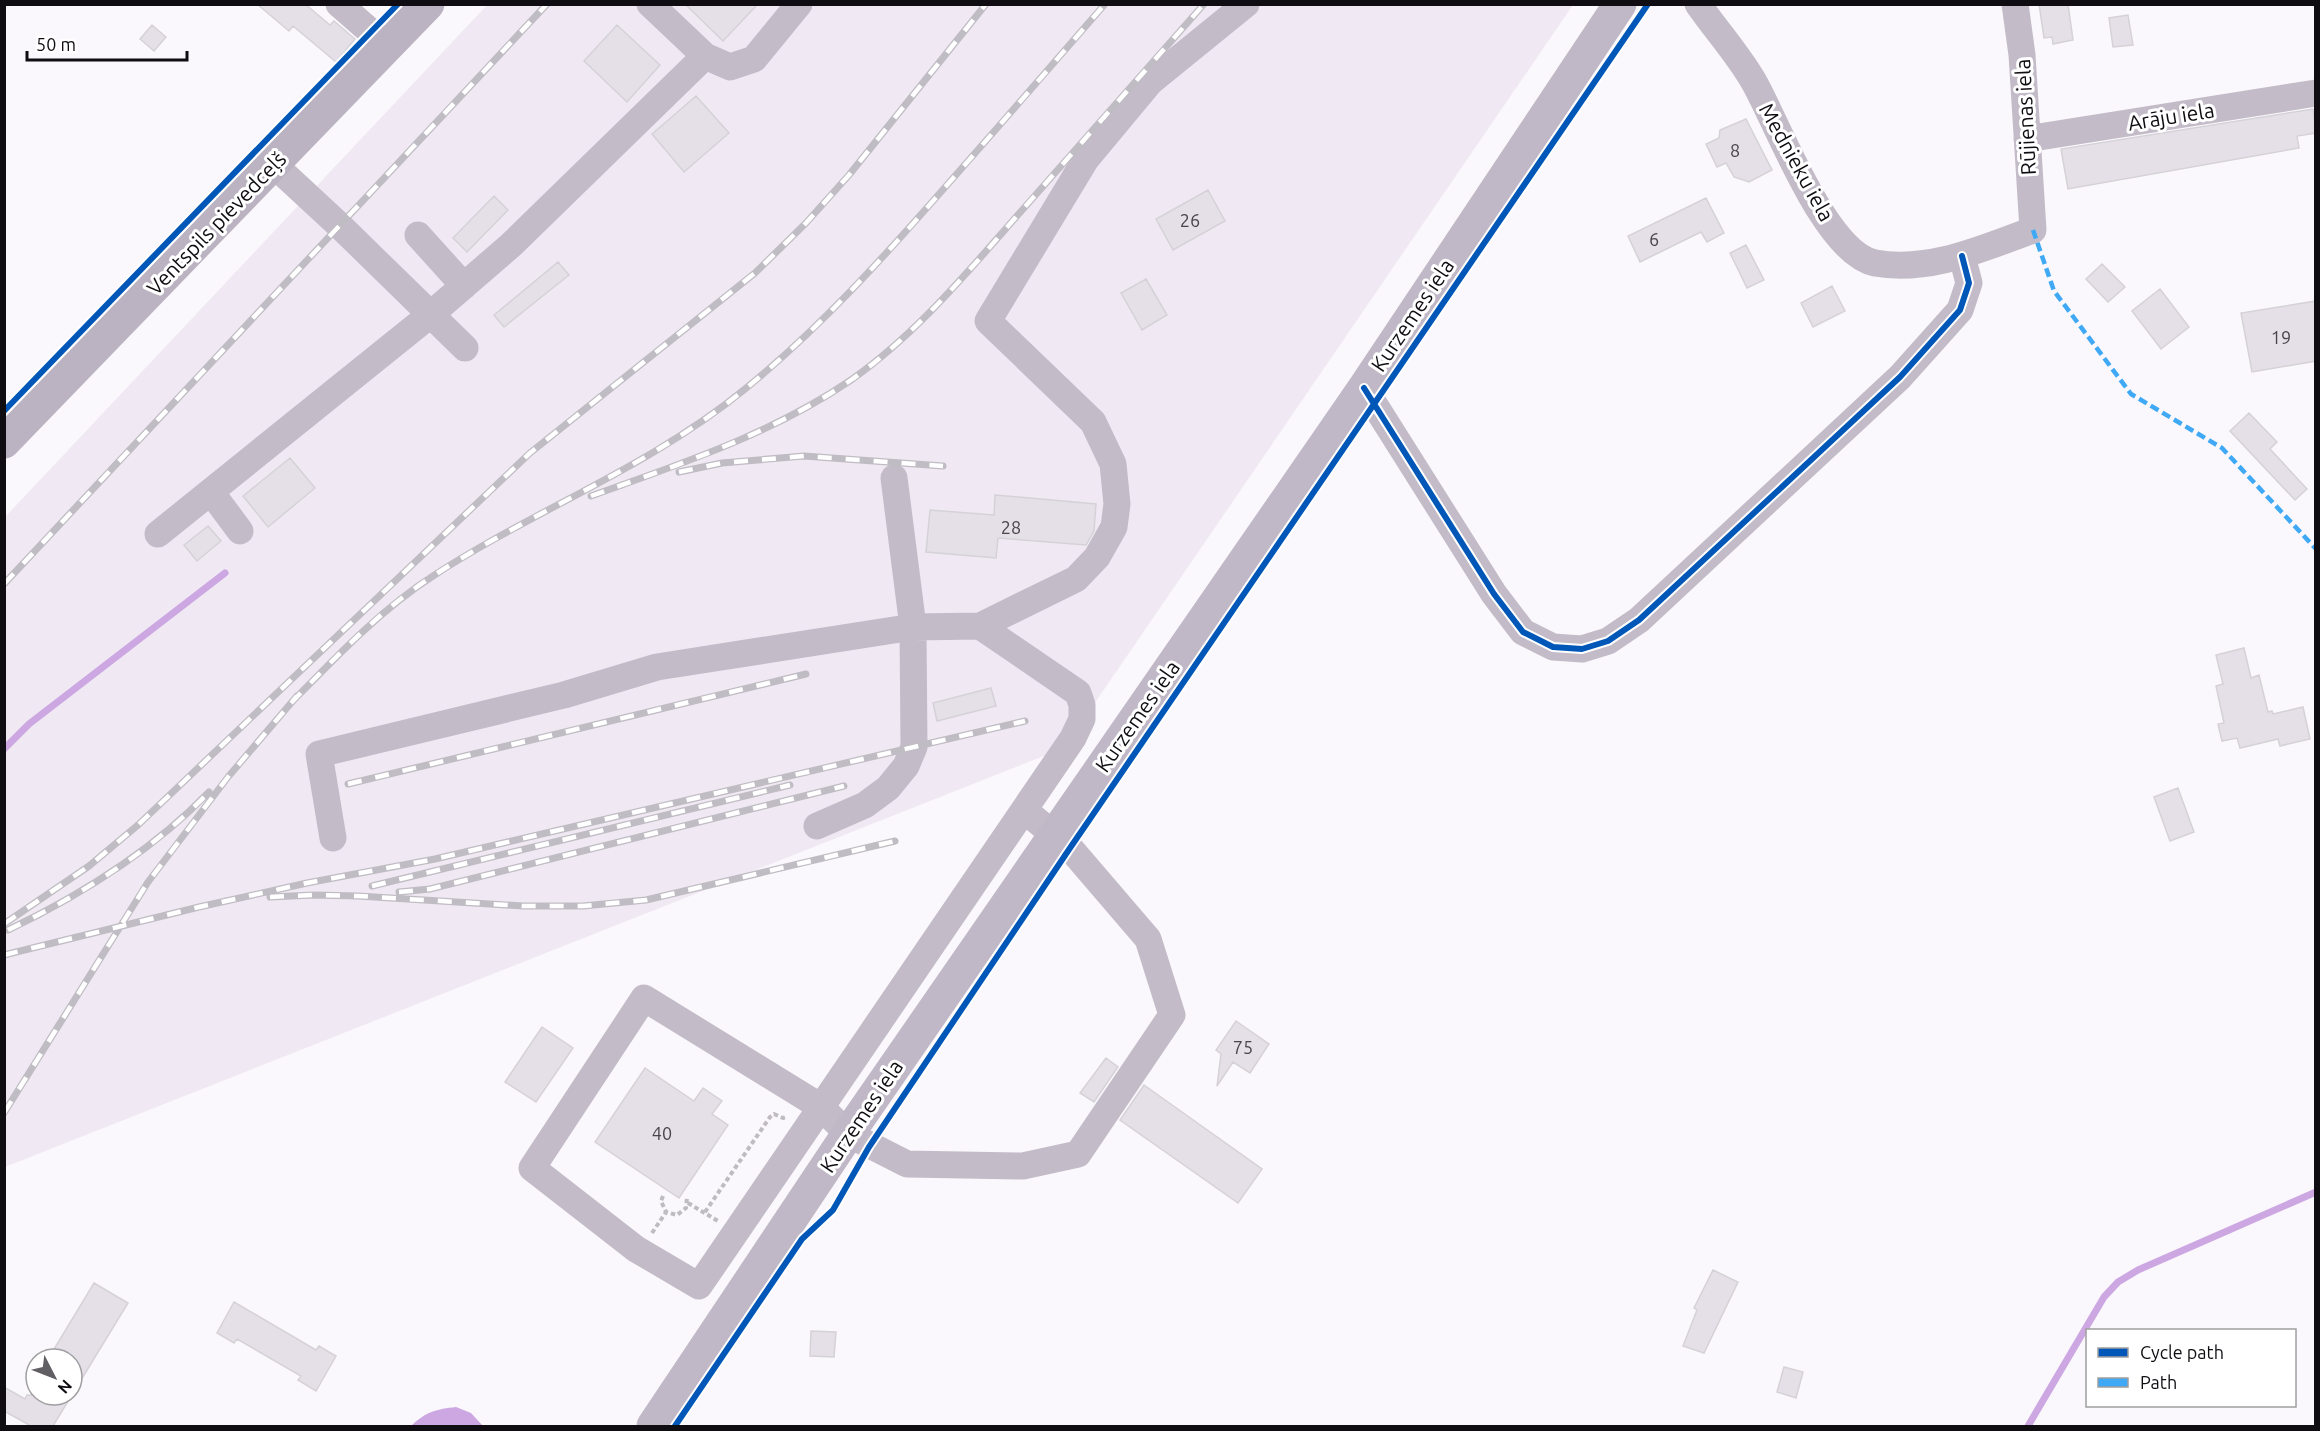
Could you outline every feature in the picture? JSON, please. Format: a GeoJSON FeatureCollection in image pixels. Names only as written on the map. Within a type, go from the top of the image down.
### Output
{"type":"FeatureCollection","features":[{"type":"Feature","properties":{"kind":"highway","name":"Kurzemes iela"},"geometry":{"type":"LineString","coordinates":[[652,1426],[848,1134],[1364,388],[1620,4]]}},
{"type":"Feature","properties":{"kind":"main road","name":"Ventspils pievedceļš"},"geometry":{"type":"LineString","coordinates":[[4,442],[428,4]]}},
{"type":"Feature","properties":{"kind":"street"},"geometry":{"type":"LineString","coordinates":[[339,4],[387,46]]}},
{"type":"Feature","properties":{"kind":"street"},"geometry":{"type":"LineString","coordinates":[[650,4],[705,56],[730,67],[754,59],[799,4]]}},
{"type":"Feature","properties":{"kind":"street"},"geometry":{"type":"LineString","coordinates":[[333,838],[319,754],[564,695],[657,667],[914,627],[980,626],[1076,579],[1097,557],[1114,527],[1118,504],[1113,464],[1093,422],[988,321],[1086,159],[1150,82],[1246,4]]}},
{"type":"Feature","properties":{"kind":"street","name":"Mednieku iela"},"geometry":{"type":"LineString","coordinates":[[1698,4],[1753,80],[1818,210],[1852,251],[1872,262],[1908,266],[1962,256],[2033,230]]}},
{"type":"Feature","properties":{"kind":"street","name":"Rūjienas iela"},"geometry":{"type":"LineString","coordinates":[[2015,4],[2022,55],[2033,230]]}},
{"type":"Feature","properties":{"kind":"street"},"geometry":{"type":"LineString","coordinates":[[158,534],[430,315],[511,245],[705,56]]}},
{"type":"Feature","properties":{"kind":"street","name":"Arāju iela"},"geometry":{"type":"LineString","coordinates":[[2027,139],[2316,93]]}},
{"type":"Feature","properties":{"kind":"street"},"geometry":{"type":"LineString","coordinates":[[273,164],[465,348]]}},
{"type":"Feature","properties":{"kind":"street"},"geometry":{"type":"LineString","coordinates":[[418,235],[464,286]]}},
{"type":"Feature","properties":{"kind":"street"},"geometry":{"type":"LineString","coordinates":[[1364,388],[1494,594],[1523,632],[1553,647],[1582,649],[1608,641],[1639,620],[1900,377],[1960,310],[1969,283],[1962,256]]}},
{"type":"Feature","properties":{"kind":"street"},"geometry":{"type":"LineString","coordinates":[[817,826],[866,806],[888,788],[906,766],[914,747],[914,627],[894,478]]}},
{"type":"Feature","properties":{"kind":"street"},"geometry":{"type":"LineString","coordinates":[[211,492],[240,531]]}},
{"type":"Feature","properties":{"kind":"street"},"geometry":{"type":"LineString","coordinates":[[980,626],[1070,685],[1078,693],[1082,705],[1082,719],[1073,738],[1024,810],[812,1101],[699,1286],[636,1249],[532,1168],[644,998],[812,1101],[848,1134],[907,1164],[1023,1166],[1078,1154],[1172,1016],[1148,939],[1070,848],[1024,810]]}},
{"type":"Feature","properties":{"kind":"path"},"geometry":{"type":"LineString","coordinates":[[705,1212],[770,1117],[774,1114],[783,1118],[787,1117],[812,1101]]}},
{"type":"Feature","properties":{"kind":"path"},"geometry":{"type":"LineString","coordinates":[[663,1196],[663,1207],[671,1214],[682,1212],[688,1203],[687,1197]]}},
{"type":"Feature","properties":{"kind":"path"},"geometry":{"type":"LineString","coordinates":[[688,1203],[718,1222],[718,1229]]}},
{"type":"Feature","properties":{"kind":"shaded area"},"geometry":{"type":"Polygon","coordinates":[[[487,5],[1573,5],[1064,748],[5,1167],[5,517],[487,5]]]}},
{"type":"Feature","properties":{"kind":"shaded area"},"geometry":{"type":"Polygon","coordinates":[[[456,1407],[471,1413],[483,1426],[411,1426],[421,1417],[432,1412],[456,1407]]]}},
{"type":"Feature","properties":{"kind":"building"},"geometry":{"type":"Polygon","coordinates":[[[257,4],[305,4],[330,25],[334,21],[355,39],[336,62],[293,26],[289,31],[257,4]]]}},
{"type":"Feature","properties":{"kind":"building"},"geometry":{"type":"Polygon","coordinates":[[[685,4],[758,4],[723,41],[685,4]]]}},
{"type":"Feature","properties":{"kind":"building"},"geometry":{"type":"Polygon","coordinates":[[[2039,4],[2068,4],[2073,40],[2053,44],[2052,37],[2044,38],[2039,4]]]}},
{"type":"Feature","properties":{"kind":"building"},"geometry":{"type":"Polygon","coordinates":[[[2128,15],[2133,45],[2113,47],[2109,18],[2128,15]]]}},
{"type":"Feature","properties":{"kind":"building"},"geometry":{"type":"Polygon","coordinates":[[[152,25],[166,37],[154,51],[140,39],[152,25]]]}},
{"type":"Feature","properties":{"kind":"building"},"geometry":{"type":"Polygon","coordinates":[[[617,25],[660,65],[627,102],[584,61],[617,25]]]}},
{"type":"Feature","properties":{"kind":"building"},"geometry":{"type":"Polygon","coordinates":[[[696,96],[729,133],[684,172],[652,134],[696,96]]]}},
{"type":"Feature","properties":{"kind":"building"},"geometry":{"type":"Polygon","coordinates":[[[2313,109],[2316,133],[2297,136],[2299,148],[2068,189],[2061,149],[2313,109]]]}},
{"type":"Feature","properties":{"kind":"building"},"geometry":{"type":"Polygon","coordinates":[[[1746,119],[1772,170],[1749,182],[1734,177],[1726,163],[1717,167],[1706,144],[1719,138],[1720,130],[1746,119]]]}},
{"type":"Feature","properties":{"kind":"building"},"geometry":{"type":"Polygon","coordinates":[[[1208,190],[1225,221],[1173,250],[1156,219],[1208,190]]]}},
{"type":"Feature","properties":{"kind":"building"},"geometry":{"type":"Polygon","coordinates":[[[494,196],[508,210],[467,252],[453,238],[494,196]]]}},
{"type":"Feature","properties":{"kind":"building"},"geometry":{"type":"Polygon","coordinates":[[[1706,198],[1724,233],[1707,242],[1701,232],[1640,262],[1628,236],[1706,198]]]}},
{"type":"Feature","properties":{"kind":"building"},"geometry":{"type":"Polygon","coordinates":[[[1746,245],[1764,280],[1747,288],[1730,253],[1746,245]]]}},
{"type":"Feature","properties":{"kind":"building"},"geometry":{"type":"Polygon","coordinates":[[[558,262],[569,275],[504,327],[494,315],[558,262]]]}},
{"type":"Feature","properties":{"kind":"building"},"geometry":{"type":"Polygon","coordinates":[[[2102,264],[2125,287],[2108,302],[2086,279],[2102,264]]]}},
{"type":"Feature","properties":{"kind":"building"},"geometry":{"type":"Polygon","coordinates":[[[1146,279],[1167,315],[1142,330],[1121,293],[1146,279]]]}},
{"type":"Feature","properties":{"kind":"building"},"geometry":{"type":"Polygon","coordinates":[[[1832,286],[1845,311],[1813,327],[1801,303],[1832,286]]]}},
{"type":"Feature","properties":{"kind":"building"},"geometry":{"type":"Polygon","coordinates":[[[2160,289],[2189,327],[2161,349],[2132,311],[2160,289]]]}},
{"type":"Feature","properties":{"kind":"building"},"geometry":{"type":"Polygon","coordinates":[[[2316,301],[2316,361],[2252,372],[2241,313],[2316,301]]]}},
{"type":"Feature","properties":{"kind":"building"},"geometry":{"type":"Polygon","coordinates":[[[2249,413],[2277,442],[2270,449],[2307,489],[2295,500],[2230,431],[2249,413]]]}},
{"type":"Feature","properties":{"kind":"building"},"geometry":{"type":"Polygon","coordinates":[[[290,458],[315,488],[268,527],[243,496],[290,458]]]}},
{"type":"Feature","properties":{"kind":"building"},"geometry":{"type":"Polygon","coordinates":[[[995,495],[1096,504],[1094,531],[1086,545],[998,538],[996,558],[926,552],[930,510],[994,515],[995,495]]]}},
{"type":"Feature","properties":{"kind":"building"},"geometry":{"type":"Polygon","coordinates":[[[208,526],[221,541],[197,561],[184,545],[208,526]]]}},
{"type":"Feature","properties":{"kind":"building"},"geometry":{"type":"Polygon","coordinates":[[[2244,648],[2251,678],[2259,675],[2268,712],[2272,711],[2273,714],[2303,707],[2310,739],[2280,746],[2278,739],[2240,748],[2237,738],[2222,741],[2218,724],[2224,723],[2216,686],[2223,684],[2216,655],[2244,648]]]}},
{"type":"Feature","properties":{"kind":"building"},"geometry":{"type":"Polygon","coordinates":[[[991,688],[996,706],[937,721],[933,703],[991,688]]]}},
{"type":"Feature","properties":{"kind":"building"},"geometry":{"type":"Polygon","coordinates":[[[2178,788],[2194,832],[2170,841],[2154,797],[2178,788]]]}},
{"type":"Feature","properties":{"kind":"building"},"geometry":{"type":"Polygon","coordinates":[[[1236,1021],[1269,1044],[1250,1073],[1233,1062],[1217,1086],[1221,1054],[1216,1050],[1236,1021]]]}},
{"type":"Feature","properties":{"kind":"building"},"geometry":{"type":"Polygon","coordinates":[[[542,1027],[573,1048],[536,1102],[505,1082],[542,1027]]]}},
{"type":"Feature","properties":{"kind":"building"},"geometry":{"type":"Polygon","coordinates":[[[1106,1058],[1118,1067],[1094,1102],[1080,1093],[1106,1058]]]}},
{"type":"Feature","properties":{"kind":"building"},"geometry":{"type":"Polygon","coordinates":[[[645,1068],[694,1101],[703,1088],[722,1101],[712,1114],[728,1125],[679,1198],[595,1142],[645,1068]]]}},
{"type":"Feature","properties":{"kind":"building"},"geometry":{"type":"Polygon","coordinates":[[[1144,1085],[1262,1169],[1238,1203],[1120,1120],[1144,1085]]]}},
{"type":"Feature","properties":{"kind":"building"},"geometry":{"type":"Polygon","coordinates":[[[1713,1270],[1738,1282],[1704,1353],[1683,1346],[1697,1310],[1694,1308],[1713,1270]]]}},
{"type":"Feature","properties":{"kind":"building"},"geometry":{"type":"Polygon","coordinates":[[[94,1283],[128,1303],[84,1375],[84,1347],[55,1347],[94,1283]]]}},
{"type":"Feature","properties":{"kind":"building"},"geometry":{"type":"Polygon","coordinates":[[[234,1302],[316,1350],[319,1346],[336,1356],[316,1391],[298,1380],[301,1376],[237,1339],[234,1343],[217,1333],[234,1302]]]}},
{"type":"Feature","properties":{"kind":"building"},"geometry":{"type":"Polygon","coordinates":[[[811,1331],[836,1332],[834,1357],[810,1356],[811,1331]]]}},
{"type":"Feature","properties":{"kind":"building"},"geometry":{"type":"Polygon","coordinates":[[[1784,1367],[1803,1372],[1796,1398],[1777,1392],[1784,1367]]]}},
{"type":"Feature","properties":{"kind":"building"},"geometry":{"type":"Polygon","coordinates":[[[4,1387],[24,1398],[24,1407],[65,1407],[53,1426],[31,1426],[4,1411],[4,1387]]]}},
{"type":"Feature","properties":{"kind":"waterway"},"geometry":{"type":"LineString","coordinates":[[4,749],[29,724],[225,573]]}},
{"type":"Feature","properties":{"kind":"waterway"},"geometry":{"type":"LineString","coordinates":[[2028,1426],[2104,1297],[2118,1282],[2138,1270],[2316,1192]]}},
{"type":"Feature","properties":{"kind":"railway"},"geometry":{"type":"LineString","coordinates":[[4,584],[547,4]]}},
{"type":"Feature","properties":{"kind":"railway"},"geometry":{"type":"LineString","coordinates":[[4,924],[89,866],[138,825],[530,453],[755,273],[806,223],[849,175],[986,4]]}},
{"type":"Feature","properties":{"kind":"railway"},"geometry":{"type":"LineString","coordinates":[[291,703],[359,635],[413,589],[472,552],[670,442],[708,417],[773,366],[875,265],[1105,4]]}},
{"type":"Feature","properties":{"kind":"railway"},"geometry":{"type":"LineString","coordinates":[[591,496],[692,459],[757,432],[821,399],[875,362],[921,321],[963,277],[1204,4]]}},
{"type":"Feature","properties":{"kind":"railway"},"geometry":{"type":"LineString","coordinates":[[679,472],[722,463],[804,456],[943,466]]}},
{"type":"Feature","properties":{"kind":"railway"},"geometry":{"type":"LineString","coordinates":[[348,784],[806,674]]}},
{"type":"Feature","properties":{"kind":"railway"},"geometry":{"type":"LineString","coordinates":[[4,1113],[148,882],[228,777],[297,696]]}},
{"type":"Feature","properties":{"kind":"railway"},"geometry":{"type":"LineString","coordinates":[[4,955],[199,907],[307,883],[435,859],[1025,721]]}},
{"type":"Feature","properties":{"kind":"railway"},"geometry":{"type":"LineString","coordinates":[[372,886],[790,785]]}},
{"type":"Feature","properties":{"kind":"railway"},"geometry":{"type":"LineString","coordinates":[[399,892],[430,889],[844,786]]}},
{"type":"Feature","properties":{"kind":"railway"},"geometry":{"type":"LineString","coordinates":[[8,930],[89,887],[115,870],[164,834],[209,792]]}},
{"type":"Feature","properties":{"kind":"railway"},"geometry":{"type":"LineString","coordinates":[[270,897],[358,896],[523,906],[583,906],[646,900],[895,841]]}},
{"type":"Feature","properties":{"kind":"marked path"},"geometry":{"type":"LineString","coordinates":[[2033,230],[2054,291],[2131,394],[2222,448],[2316,549]]}},
{"type":"Feature","properties":{"kind":"cycle path"},"geometry":{"type":"LineString","coordinates":[[4,411],[398,4]]}},
{"type":"Feature","properties":{"kind":"cycle path"},"geometry":{"type":"LineString","coordinates":[[675,1426],[802,1239],[833,1210],[869,1147],[1070,848],[1648,4]]}},
{"type":"Feature","properties":{"kind":"cycle path"},"geometry":{"type":"LineString","coordinates":[[1364,388],[1494,594],[1523,632],[1553,647],[1582,649],[1608,641],[1639,620],[1900,377],[1960,310],[1969,283],[1962,256]]}}]}
